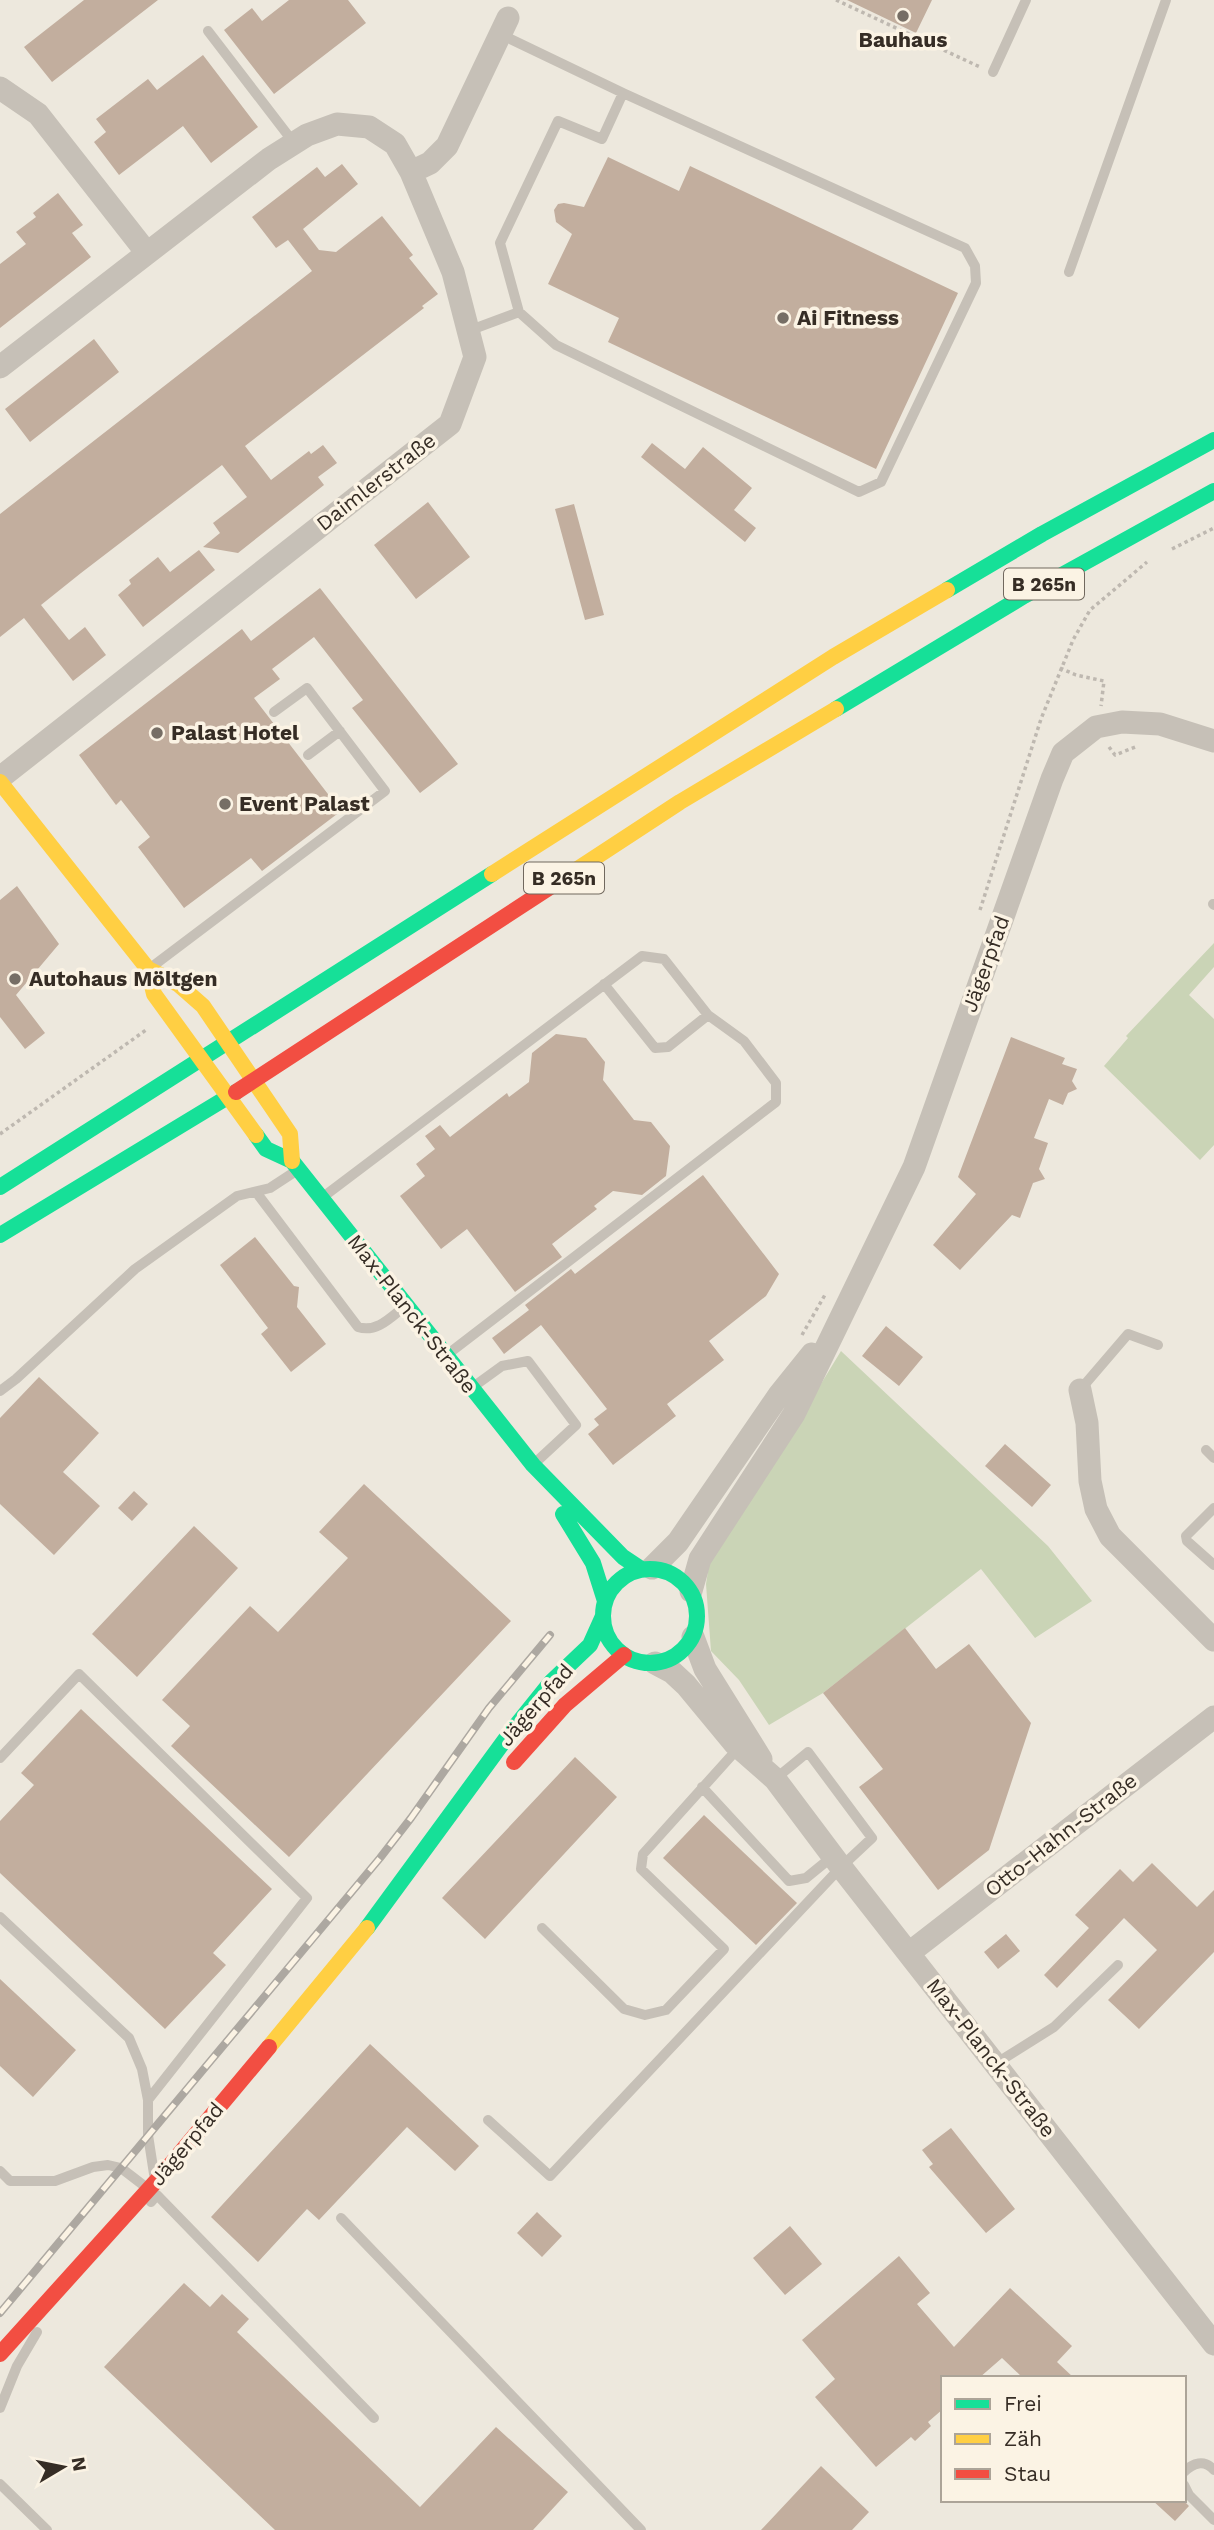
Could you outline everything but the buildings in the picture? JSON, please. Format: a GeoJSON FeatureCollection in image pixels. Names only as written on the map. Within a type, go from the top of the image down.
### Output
{"type":"FeatureCollection","features":[{"type":"Feature","properties":{"kind":"main road","name":"B 265n"},"geometry":{"type":"LineString","coordinates":[[0,1187],[834,657],[1042,534],[1214,440]]}},
{"type":"Feature","properties":{"kind":"main road","name":"B 265n"},"geometry":{"type":"LineString","coordinates":[[0,1235],[254,1081],[692,794],[1024,596],[1214,491]]}},
{"type":"Feature","properties":{"kind":"main road","name":"Max-Planck-Straße"},"geometry":{"type":"LineString","coordinates":[[0,780],[148,969],[155,994],[266,1149],[295,1166],[533,1465],[623,1558],[646,1569]]}},
{"type":"Feature","properties":{"kind":"main road","name":"Max-Planck-Straße"},"geometry":{"type":"LineString","coordinates":[[148,969],[170,978],[189,991],[203,1006],[290,1134],[295,1166]]}},
{"type":"Feature","properties":{"kind":"main road","name":"Max-Planck-Straße"},"geometry":{"type":"LineString","coordinates":[[533,1465],[593,1563],[604,1609]]}},
{"type":"Feature","properties":{"kind":"main road"},"geometry":{"type":"LineString","coordinates":[[646,1569],[667,1571],[680,1579],[691,1591],[697,1621],[693,1637],[683,1650],[670,1659],[655,1663],[639,1662],[624,1655],[613,1645],[605,1632],[604,1609],[612,1587],[625,1575],[646,1569]]}},
{"type":"Feature","properties":{"kind":"main road","name":"Jägerpfad"},"geometry":{"type":"LineString","coordinates":[[0,2354],[167,2169],[367,1928],[510,1733],[551,1682],[590,1645],[604,1609]]}},
{"type":"Feature","properties":{"kind":"main road","name":"Jägerpfad"},"geometry":{"type":"LineString","coordinates":[[500,1778],[535,1736],[597,1674],[624,1655]]}},
{"type":"Feature","properties":{"kind":"main road","name":"Jägerpfad"},"geometry":{"type":"LineString","coordinates":[[367,1928],[466,1821]]}},
{"type":"Feature","properties":{"kind":"street"},"geometry":{"type":"LineString","coordinates":[[411,172],[430,163],[447,146],[504,26]]}},
{"type":"Feature","properties":{"kind":"street"},"geometry":{"type":"LineString","coordinates":[[0,88],[38,114],[147,253]]}},
{"type":"Feature","properties":{"kind":"street","name":"Daimlerstraße"},"geometry":{"type":"LineString","coordinates":[[0,367],[269,159],[307,135],[337,124],[369,127],[395,144],[411,172],[453,272],[475,357],[450,424],[0,780]]}},
{"type":"Feature","properties":{"kind":"street","name":"Jägerpfad"},"geometry":{"type":"LineString","coordinates":[[839,1321],[914,1167],[1063,753],[1096,727],[1122,722],[1160,724],[1214,741]]}},
{"type":"Feature","properties":{"kind":"street"},"geometry":{"type":"LineString","coordinates":[[646,1569],[678,1542],[779,1395],[839,1321]]}},
{"type":"Feature","properties":{"kind":"street"},"geometry":{"type":"LineString","coordinates":[[691,1591],[700,1559],[794,1414],[839,1321]]}},
{"type":"Feature","properties":{"kind":"street"},"geometry":{"type":"LineString","coordinates":[[1080,1390],[1087,1423],[1090,1481],[1096,1509],[1110,1536],[1211,1631]]}},
{"type":"Feature","properties":{"kind":"street","name":"Max-Planck-Straße"},"geometry":{"type":"LineString","coordinates":[[693,1637],[705,1669],[743,1743]]}},
{"type":"Feature","properties":{"kind":"street","name":"Max-Planck-Straße"},"geometry":{"type":"LineString","coordinates":[[655,1663],[672,1672],[686,1685],[772,1775],[1214,2344]]}},
{"type":"Feature","properties":{"kind":"street","name":"Otto-Hahn-Straße"},"geometry":{"type":"LineString","coordinates":[[909,1953],[1214,1717]]}},
{"type":"Feature","properties":{"kind":"lane"},"geometry":{"type":"LineString","coordinates":[[993,72],[1026,0]]}},
{"type":"Feature","properties":{"kind":"lane"},"geometry":{"type":"LineString","coordinates":[[1069,272],[1166,0]]}},
{"type":"Feature","properties":{"kind":"lane"},"geometry":{"type":"LineString","coordinates":[[504,26],[623,93],[965,248],[975,266],[976,283],[881,482],[859,492],[556,345],[519,312],[500,243],[511,219],[558,121],[602,139],[623,93]]}},
{"type":"Feature","properties":{"kind":"lane"},"geometry":{"type":"LineString","coordinates":[[208,31],[294,143]]}},
{"type":"Feature","properties":{"kind":"lane"},"geometry":{"type":"LineString","coordinates":[[468,331],[519,312]]}},
{"type":"Feature","properties":{"kind":"lane"},"geometry":{"type":"LineString","coordinates":[[148,969],[385,791],[307,688],[274,712]]}},
{"type":"Feature","properties":{"kind":"lane"},"geometry":{"type":"LineString","coordinates":[[308,755],[340,731]]}},
{"type":"Feature","properties":{"kind":"lane"},"geometry":{"type":"LineString","coordinates":[[321,1199],[642,956],[664,959],[708,1015],[744,1041],[776,1083],[776,1101],[445,1356]]}},
{"type":"Feature","properties":{"kind":"lane"},"geometry":{"type":"LineString","coordinates":[[604,984],[655,1048],[668,1046],[708,1015]]}},
{"type":"Feature","properties":{"kind":"lane"},"geometry":{"type":"LineString","coordinates":[[0,1391],[135,1269],[237,1196],[270,1188],[295,1166]]}},
{"type":"Feature","properties":{"kind":"lane"},"geometry":{"type":"LineString","coordinates":[[256,1192],[358,1327],[366,1329],[379,1326],[405,1306]]}},
{"type":"Feature","properties":{"kind":"lane"},"geometry":{"type":"LineString","coordinates":[[1080,1390],[1128,1334],[1158,1345]]}},
{"type":"Feature","properties":{"kind":"lane"},"geometry":{"type":"LineString","coordinates":[[471,1389],[502,1366],[528,1361],[576,1425],[533,1465]]}},
{"type":"Feature","properties":{"kind":"lane"},"geometry":{"type":"LineString","coordinates":[[1214,1508],[1186,1536],[1187,1541],[1214,1565]]}},
{"type":"Feature","properties":{"kind":"lane"},"geometry":{"type":"LineString","coordinates":[[0,1758],[79,1674],[307,1898],[148,2101]]}},
{"type":"Feature","properties":{"kind":"lane"},"geometry":{"type":"LineString","coordinates":[[542,1928],[624,2009],[645,2015],[666,2010],[724,1949],[641,1869],[643,1854],[743,1743]]}},
{"type":"Feature","properties":{"kind":"lane"},"geometry":{"type":"LineString","coordinates":[[702,1787],[789,1881],[806,1878],[837,1862],[872,1838],[808,1752],[772,1775]]}},
{"type":"Feature","properties":{"kind":"lane"},"geometry":{"type":"LineString","coordinates":[[488,2120],[550,2176],[837,1862]]}},
{"type":"Feature","properties":{"kind":"lane"},"geometry":{"type":"LineString","coordinates":[[0,1917],[129,2038],[142,2069],[148,2101],[148,2135],[157,2195],[66,2298]]}},
{"type":"Feature","properties":{"kind":"lane"},"geometry":{"type":"LineString","coordinates":[[995,2064],[1054,2026],[1118,1965]]}},
{"type":"Feature","properties":{"kind":"lane"},"geometry":{"type":"LineString","coordinates":[[0,2171],[10,2181],[55,2182],[93,2167],[108,2165],[121,2168],[157,2195],[374,2418]]}},
{"type":"Feature","properties":{"kind":"lane"},"geometry":{"type":"LineString","coordinates":[[341,2218],[641,2530]]}},
{"type":"Feature","properties":{"kind":"lane"},"geometry":{"type":"LineString","coordinates":[[0,2408],[17,2366],[48,2319]]}},
{"type":"Feature","properties":{"kind":"lane"},"geometry":{"type":"LineString","coordinates":[[1186,2470],[1194,2463],[1210,2465],[1214,2470]]}},
{"type":"Feature","properties":{"kind":"lane"},"geometry":{"type":"LineString","coordinates":[[0,2484],[47,2530]]}},
{"type":"Feature","properties":{"kind":"lane"},"geometry":{"type":"LineString","coordinates":[[1186,2490],[1214,2520]]}},
{"type":"Feature","properties":{"kind":"path"},"geometry":{"type":"LineString","coordinates":[[836,0],[993,72]]}},
{"type":"Feature","properties":{"kind":"path"},"geometry":{"type":"LineString","coordinates":[[1168,551],[1214,528]]}},
{"type":"Feature","properties":{"kind":"path"},"geometry":{"type":"LineString","coordinates":[[977,918],[1041,719],[1073,640],[1090,610],[1147,562],[1158,556]]}},
{"type":"Feature","properties":{"kind":"path"},"geometry":{"type":"LineString","coordinates":[[0,1134],[152,1026],[165,1036],[178,1028]]}},
{"type":"Feature","properties":{"kind":"path"},"geometry":{"type":"LineString","coordinates":[[801,1337],[832,1284]]}},
{"type":"Feature","properties":{"kind":"green space"},"geometry":{"type":"Polygon","coordinates":[[[1214,943],[1214,967],[1189,995],[1214,1019],[1214,1145],[1200,1160],[1104,1066],[1128,1038],[1126,1036],[1214,943]]]}},
{"type":"Feature","properties":{"kind":"green space"},"geometry":{"type":"Polygon","coordinates":[[[841,1351],[1048,1546],[1092,1601],[1035,1638],[981,1569],[823,1693],[769,1725],[739,1680],[711,1651],[706,1584],[711,1552],[774,1461],[841,1351]]]}},
{"type":"Feature","properties":{"kind":"railway"},"geometry":{"type":"LineString","coordinates":[[0,2313],[380,1858],[489,1708],[550,1635]]}},
{"type":"Feature","properties":{"kind":"traffic: fast"},"geometry":{"type":"LineString","coordinates":[[947,590],[1042,534],[1214,440]]}},
{"type":"Feature","properties":{"kind":"traffic: fast"},"geometry":{"type":"LineString","coordinates":[[836,709],[1024,596],[1214,491]]}},
{"type":"Feature","properties":{"kind":"traffic: fast"},"geometry":{"type":"LineString","coordinates":[[0,1187],[492,874]]}},
{"type":"Feature","properties":{"kind":"traffic: fast"},"geometry":{"type":"LineString","coordinates":[[0,1235],[236,1092]]}},
{"type":"Feature","properties":{"kind":"traffic: fast"},"geometry":{"type":"LineString","coordinates":[[256,1135],[266,1149],[292,1161],[533,1465],[623,1557],[641,1569]]}},
{"type":"Feature","properties":{"kind":"traffic: fast"},"geometry":{"type":"LineString","coordinates":[[563,1514],[593,1563],[605,1601]]}},
{"type":"Feature","properties":{"kind":"traffic: fast"},"geometry":{"type":"LineString","coordinates":[[650,1569],[668,1573],[683,1583],[693,1598],[697,1616],[693,1634],[683,1649],[668,1659],[650,1663],[632,1659],[617,1649],[607,1634],[603,1616],[607,1598],[617,1583],[632,1573],[650,1569]]}},
{"type":"Feature","properties":{"kind":"traffic: fast"},"geometry":{"type":"LineString","coordinates":[[367,1928],[510,1733],[551,1682],[590,1645],[603,1616]]}},
{"type":"Feature","properties":{"kind":"traffic: slow"},"geometry":{"type":"LineString","coordinates":[[492,874],[833,657],[947,590]]}},
{"type":"Feature","properties":{"kind":"traffic: slow"},"geometry":{"type":"LineString","coordinates":[[567,876],[680,802],[836,709]]}},
{"type":"Feature","properties":{"kind":"traffic: slow"},"geometry":{"type":"LineString","coordinates":[[0,782],[148,969],[154,994],[256,1135]]}},
{"type":"Feature","properties":{"kind":"traffic: slow"},"geometry":{"type":"LineString","coordinates":[[148,969],[178,984],[203,1006],[290,1134],[292,1161]]}},
{"type":"Feature","properties":{"kind":"traffic: slow"},"geometry":{"type":"LineString","coordinates":[[269,2047],[367,1928]]}},
{"type":"Feature","properties":{"kind":"traffic: jam"},"geometry":{"type":"LineString","coordinates":[[236,1092],[567,876]]}},
{"type":"Feature","properties":{"kind":"traffic: jam"},"geometry":{"type":"LineString","coordinates":[[514,1762],[565,1705],[624,1655]]}},
{"type":"Feature","properties":{"kind":"traffic: jam"},"geometry":{"type":"LineString","coordinates":[[0,2354],[167,2169],[269,2047]]}},
{"type":"Feature","properties":{"kind":"place","name":"Bauhaus"},"geometry":{"type":"Point","coordinates":[903,16]}},
{"type":"Feature","properties":{"kind":"place","name":"Ai Fitness"},"geometry":{"type":"Point","coordinates":[783,318]}},
{"type":"Feature","properties":{"kind":"place","name":"Palast Hotel"},"geometry":{"type":"Point","coordinates":[157,733]}},
{"type":"Feature","properties":{"kind":"place","name":"Event Palast"},"geometry":{"type":"Point","coordinates":[225,804]}},
{"type":"Feature","properties":{"kind":"place","name":"Autohaus Möltgen"},"geometry":{"type":"Point","coordinates":[15,979]}}]}
